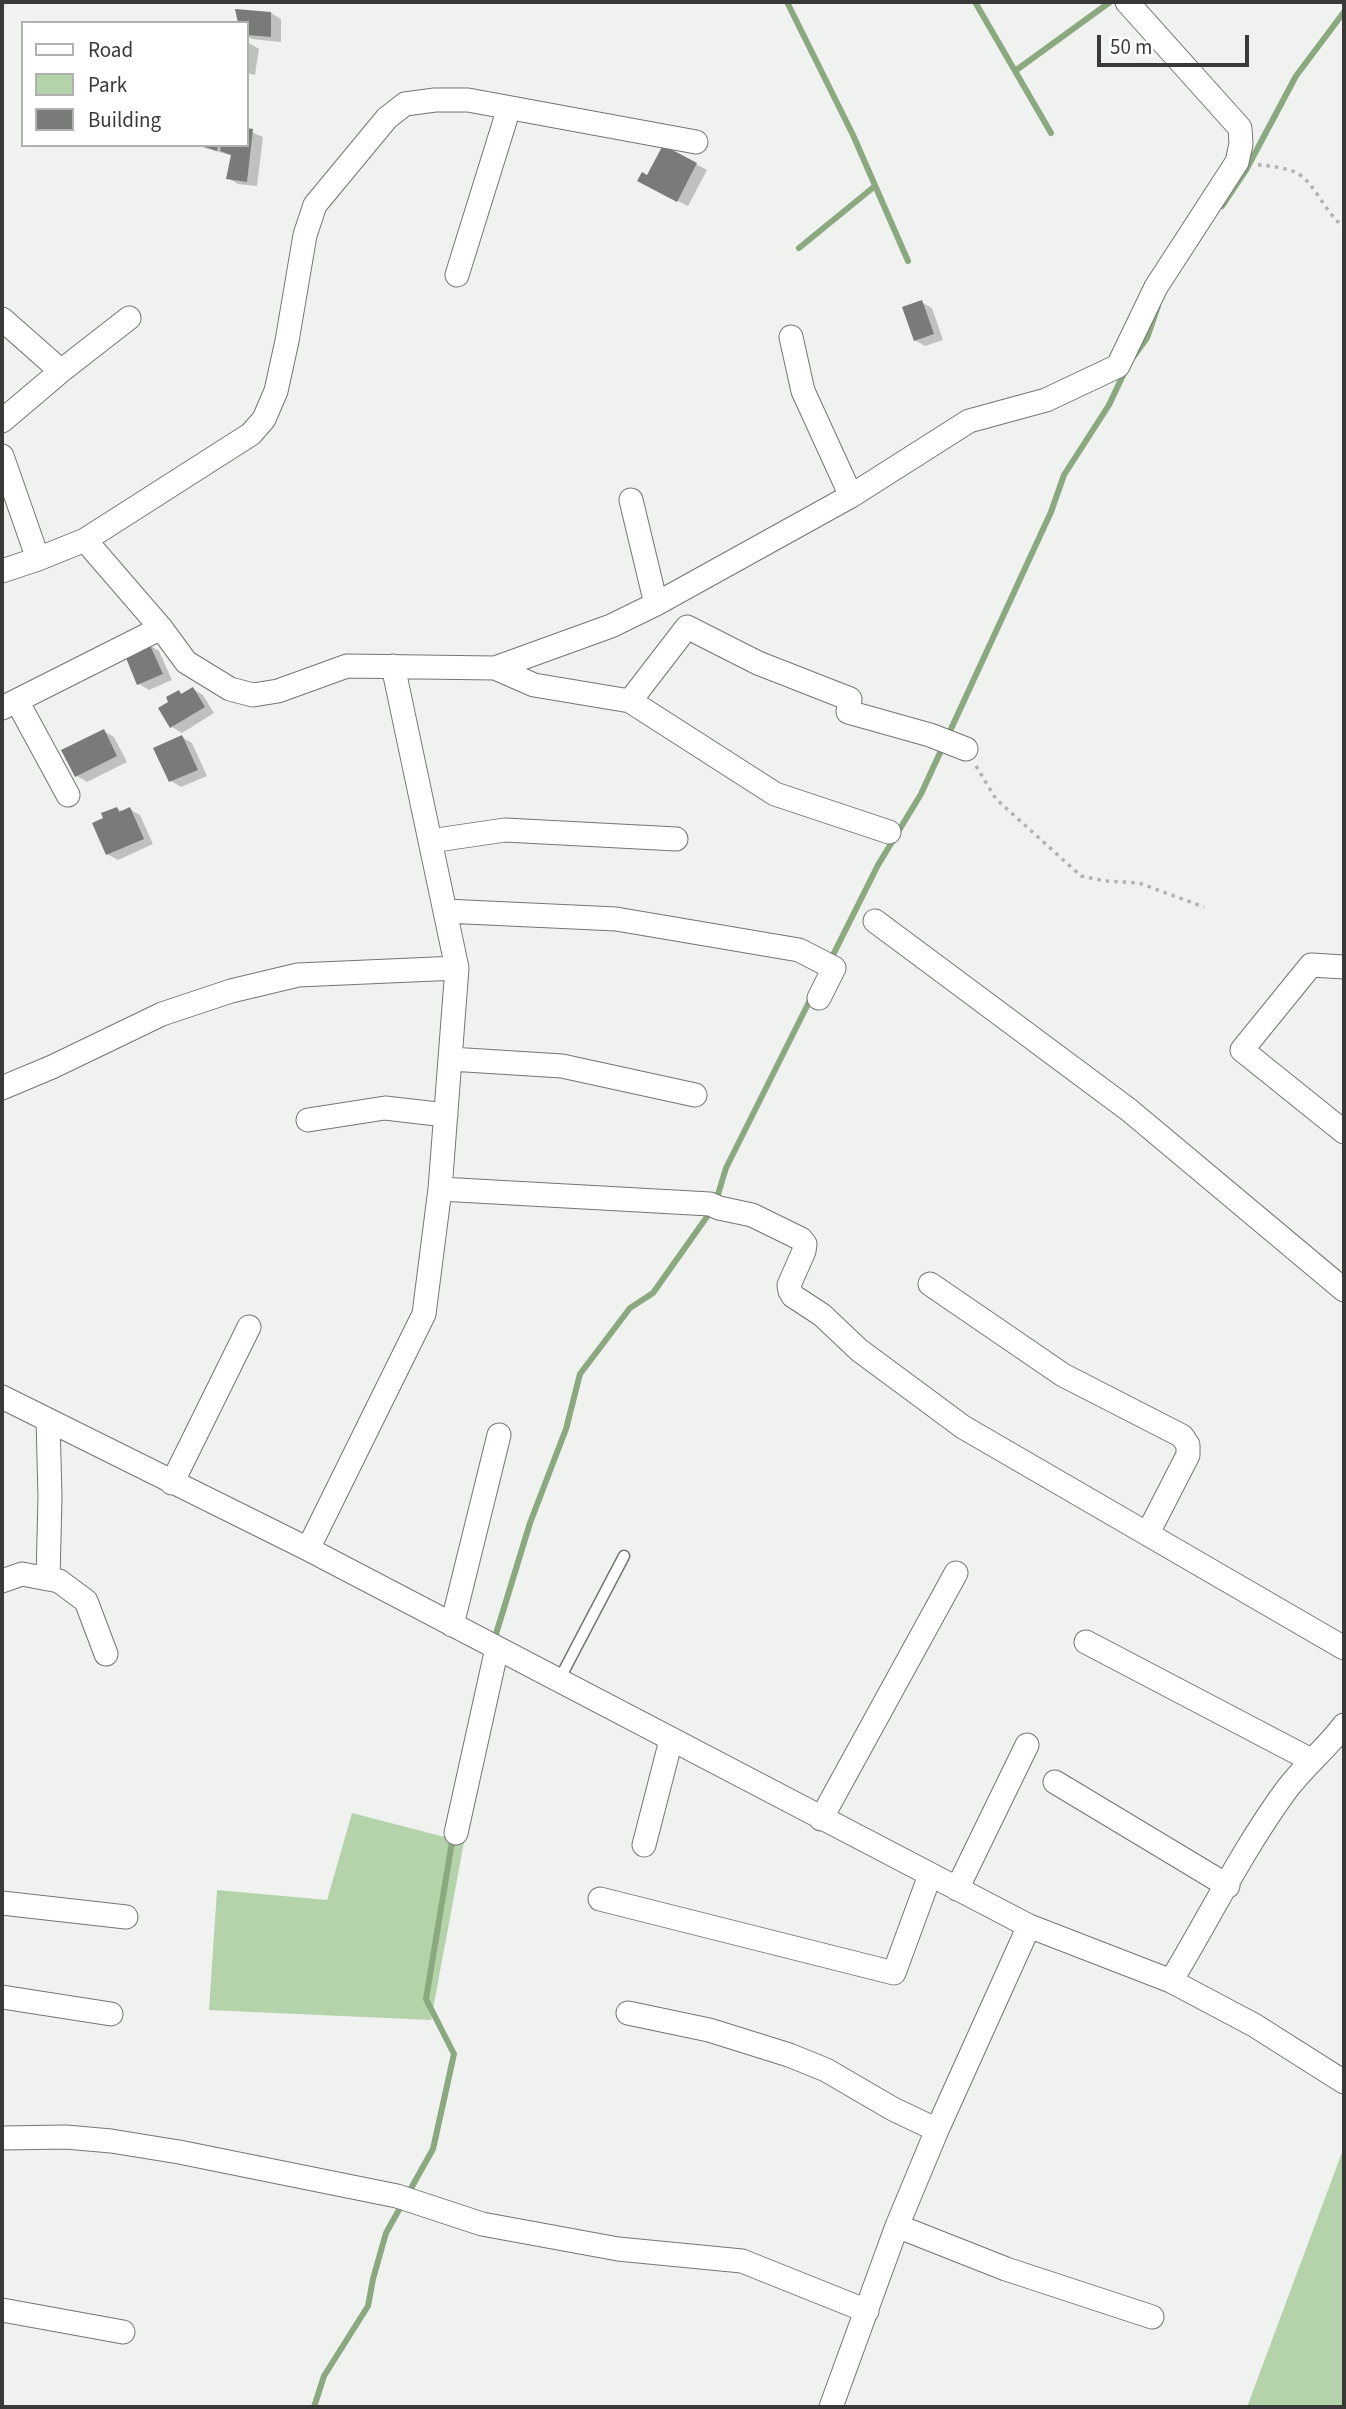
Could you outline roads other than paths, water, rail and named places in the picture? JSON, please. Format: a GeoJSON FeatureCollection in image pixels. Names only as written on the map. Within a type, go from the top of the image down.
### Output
{"type":"FeatureCollection","features":[{"type":"Feature","properties":{"kind":"street"},"geometry":{"type":"LineString","coordinates":[[85,540],[161,628],[186,662],[230,689],[253,695],[278,691],[347,666],[495,668],[611,626],[656,604],[851,496],[969,421],[1046,400],[1118,366],[1156,287],[1237,162],[1241,144],[1240,128],[1127,2]]}},
{"type":"Feature","properties":{"kind":"street"},"geometry":{"type":"LineString","coordinates":[[2,571],[85,540],[251,434],[264,419],[276,391],[305,234],[315,205],[387,118],[405,104],[468,100],[696,142]]}},
{"type":"Feature","properties":{"kind":"street"},"geometry":{"type":"LineString","coordinates":[[457,275],[509,108]]}},
{"type":"Feature","properties":{"kind":"street"},"geometry":{"type":"LineString","coordinates":[[2,318],[61,371]]}},
{"type":"Feature","properties":{"kind":"street"},"geometry":{"type":"LineString","coordinates":[[2,421],[129,318]]}},
{"type":"Feature","properties":{"kind":"street"},"geometry":{"type":"LineString","coordinates":[[791,337],[803,391],[851,496]]}},
{"type":"Feature","properties":{"kind":"street"},"geometry":{"type":"LineString","coordinates":[[2,456],[38,559]]}},
{"type":"Feature","properties":{"kind":"street"},"geometry":{"type":"LineString","coordinates":[[631,499],[656,604]]}},
{"type":"Feature","properties":{"kind":"street"},"geometry":{"type":"LineString","coordinates":[[629,701],[687,627],[758,663],[850,699],[848,712],[953,743]]}},
{"type":"Feature","properties":{"kind":"street"},"geometry":{"type":"LineString","coordinates":[[68,795],[9,705],[161,628]]}},
{"type":"Feature","properties":{"kind":"street"},"geometry":{"type":"LineString","coordinates":[[308,1549],[424,1314],[440,1189],[457,968],[393,666]]}},
{"type":"Feature","properties":{"kind":"street"},"geometry":{"type":"LineString","coordinates":[[495,668],[534,685],[629,701],[775,794],[889,832]]}},
{"type":"Feature","properties":{"kind":"street"},"geometry":{"type":"LineString","coordinates":[[430,841],[505,830],[676,839]]}},
{"type":"Feature","properties":{"kind":"street"},"geometry":{"type":"LineString","coordinates":[[445,911],[617,919],[799,950],[834,968],[819,998]]}},
{"type":"Feature","properties":{"kind":"street"},"geometry":{"type":"LineString","coordinates":[[876,922],[1129,1111],[1344,1290]]}},
{"type":"Feature","properties":{"kind":"street"},"geometry":{"type":"LineString","coordinates":[[1344,967],[1311,965],[1242,1050],[1344,1132]]}},
{"type":"Feature","properties":{"kind":"street"},"geometry":{"type":"LineString","coordinates":[[2,1088],[162,1014],[230,991],[298,975],[457,968]]}},
{"type":"Feature","properties":{"kind":"street"},"geometry":{"type":"LineString","coordinates":[[450,1059],[562,1066],[695,1095]]}},
{"type":"Feature","properties":{"kind":"street"},"geometry":{"type":"LineString","coordinates":[[309,1120],[385,1108],[446,1115]]}},
{"type":"Feature","properties":{"kind":"street"},"geometry":{"type":"LineString","coordinates":[[440,1189],[715,1206],[752,1215],[801,1239],[805,1244],[804,1251],[789,1284],[790,1291],[793,1296],[822,1315],[859,1350],[963,1427],[1344,1648]]}},
{"type":"Feature","properties":{"kind":"street"},"geometry":{"type":"LineString","coordinates":[[930,1284],[1063,1375],[1182,1436],[1188,1445],[1188,1455],[1148,1533]]}},
{"type":"Feature","properties":{"kind":"street"},"geometry":{"type":"LineString","coordinates":[[172,1483],[249,1327]]}},
{"type":"Feature","properties":{"kind":"street"},"geometry":{"type":"LineString","coordinates":[[2,1397],[308,1549],[1028,1926],[1171,1981],[1254,2025],[1344,2082]]}},
{"type":"Feature","properties":{"kind":"street"},"geometry":{"type":"LineString","coordinates":[[48,1420],[48,1579]]}},
{"type":"Feature","properties":{"kind":"street"},"geometry":{"type":"LineString","coordinates":[[452,1625],[499,1435]]}},
{"type":"Feature","properties":{"kind":"street"},"geometry":{"type":"LineString","coordinates":[[821,1819],[956,1573]]}},
{"type":"Feature","properties":{"kind":"street"},"geometry":{"type":"LineString","coordinates":[[2,1581],[22,1574],[59,1581],[86,1601],[106,1654]]}},
{"type":"Feature","properties":{"kind":"street"},"geometry":{"type":"LineString","coordinates":[[1086,1642],[1311,1760]]}},
{"type":"Feature","properties":{"kind":"street"},"geometry":{"type":"LineString","coordinates":[[456,1833],[497,1648]]}},
{"type":"Feature","properties":{"kind":"street"},"geometry":{"type":"LineString","coordinates":[[1171,1981],[1270,1814],[1311,1760],[1333,1740],[1344,1725]]}},
{"type":"Feature","properties":{"kind":"street"},"geometry":{"type":"LineString","coordinates":[[644,1845],[671,1740]]}},
{"type":"Feature","properties":{"kind":"street"},"geometry":{"type":"LineString","coordinates":[[957,1889],[1027,1745]]}},
{"type":"Feature","properties":{"kind":"street"},"geometry":{"type":"LineString","coordinates":[[1055,1782],[1228,1886]]}},
{"type":"Feature","properties":{"kind":"street"},"geometry":{"type":"LineString","coordinates":[[600,1899],[894,1973],[930,1875]]}},
{"type":"Feature","properties":{"kind":"street"},"geometry":{"type":"LineString","coordinates":[[2,1903],[126,1917]]}},
{"type":"Feature","properties":{"kind":"street"},"geometry":{"type":"LineString","coordinates":[[831,2407],[897,2226],[1028,1926]]}},
{"type":"Feature","properties":{"kind":"street"},"geometry":{"type":"LineString","coordinates":[[2,1997],[111,2014]]}},
{"type":"Feature","properties":{"kind":"street"},"geometry":{"type":"LineString","coordinates":[[628,2013],[709,2031],[789,2055],[826,2070],[893,2109],[937,2130]]}},
{"type":"Feature","properties":{"kind":"street"},"geometry":{"type":"LineString","coordinates":[[2,2138],[66,2137],[179,2151],[404,2199],[482,2224],[618,2249],[742,2261],[867,2311]]}},
{"type":"Feature","properties":{"kind":"street"},"geometry":{"type":"LineString","coordinates":[[897,2226],[1006,2269],[1152,2317]]}},
{"type":"Feature","properties":{"kind":"street"},"geometry":{"type":"LineString","coordinates":[[2,2310],[123,2332]]}},
{"type":"Feature","properties":{"kind":"lane"},"geometry":{"type":"LineString","coordinates":[[559,1681],[624,1556]]}},
{"type":"Feature","properties":{"kind":"waterway"},"geometry":{"type":"LineString","coordinates":[[787,2],[853,135],[908,261]]}},
{"type":"Feature","properties":{"kind":"waterway"},"geometry":{"type":"LineString","coordinates":[[975,2],[1051,133]]}},
{"type":"Feature","properties":{"kind":"waterway"},"geometry":{"type":"LineString","coordinates":[[1015,71],[1110,2]]}},
{"type":"Feature","properties":{"kind":"waterway"},"geometry":{"type":"LineString","coordinates":[[1222,206],[1246,170],[1296,76],[1344,12]]}},
{"type":"Feature","properties":{"kind":"waterway"},"geometry":{"type":"LineString","coordinates":[[799,248],[875,186]]}},
{"type":"Feature","properties":{"kind":"waterway"},"geometry":{"type":"LineString","coordinates":[[1134,356],[1147,338],[1158,306]]}},
{"type":"Feature","properties":{"kind":"waterway"},"geometry":{"type":"LineString","coordinates":[[830,961],[878,865],[921,794],[1051,512],[1064,475],[1109,405],[1125,371]]}},
{"type":"Feature","properties":{"kind":"waterway"},"geometry":{"type":"LineString","coordinates":[[716,1201],[726,1168],[812,996]]}},
{"type":"Feature","properties":{"kind":"waterway"},"geometry":{"type":"LineString","coordinates":[[496,1634],[530,1523],[566,1429],[580,1374],[630,1308],[653,1293],[711,1211]]}},
{"type":"Feature","properties":{"kind":"waterway"},"geometry":{"type":"LineString","coordinates":[[314,2407],[324,2376],[368,2306],[386,2233],[433,2149],[454,2054],[426,1999],[453,1836]]}}]}
